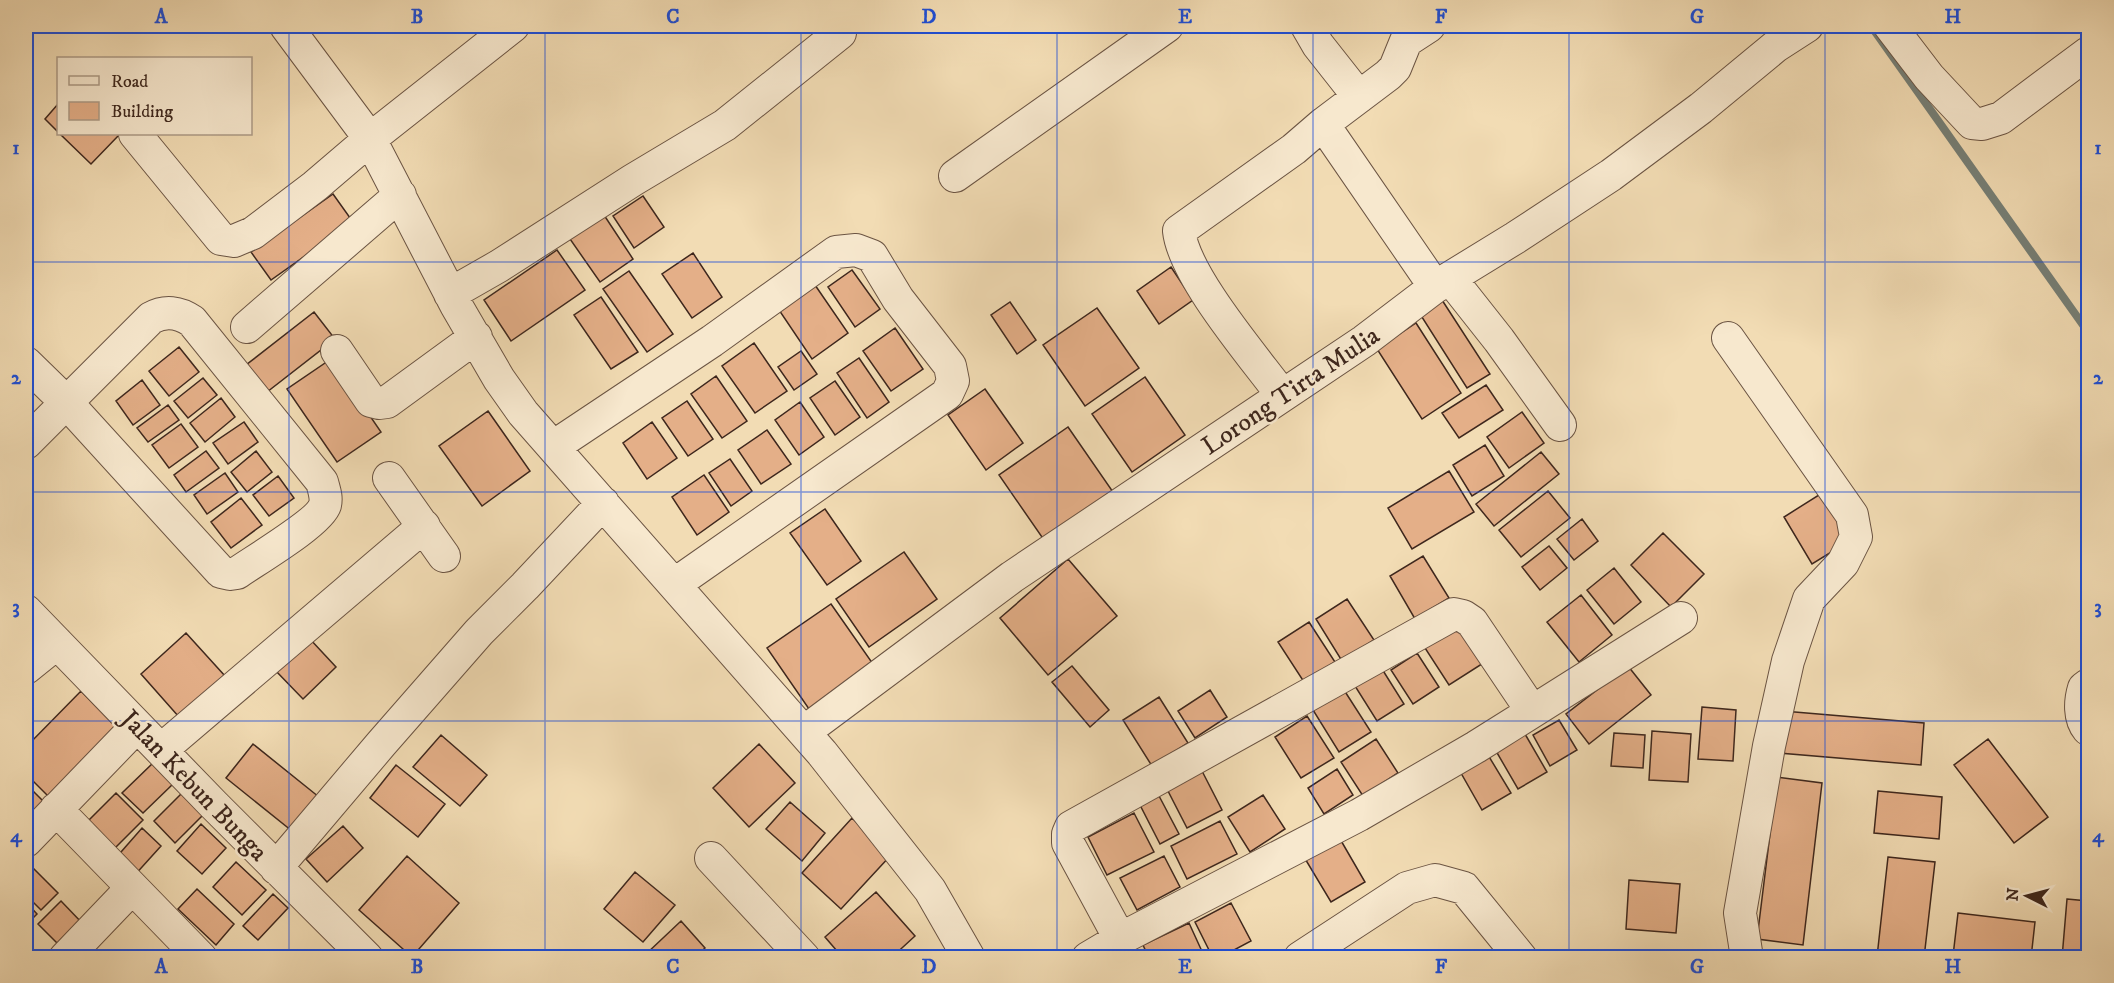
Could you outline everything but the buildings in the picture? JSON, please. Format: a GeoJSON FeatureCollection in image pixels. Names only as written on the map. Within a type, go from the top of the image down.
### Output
{"type":"FeatureCollection","features":[{"type":"Feature","properties":{"kind":"street"},"geometry":{"type":"LineString","coordinates":[[286,26],[370,139],[450,294],[499,379],[523,413],[804,732],[930,890],[969,957]]}},
{"type":"Feature","properties":{"kind":"street"},"geometry":{"type":"LineString","coordinates":[[136,135],[221,239],[240,240],[315,186],[370,139],[513,26]]}},
{"type":"Feature","properties":{"kind":"street"},"geometry":{"type":"LineString","coordinates":[[955,176],[1167,26]]}},
{"type":"Feature","properties":{"kind":"street"},"geometry":{"type":"LineString","coordinates":[[1307,26],[1318,45],[1359,97]]}},
{"type":"Feature","properties":{"kind":"street"},"geometry":{"type":"LineString","coordinates":[[1282,395],[1215,303],[1189,262],[1180,244],[1179,231],[1294,149],[1395,68],[1406,41],[1430,26]]}},
{"type":"Feature","properties":{"kind":"street","name":"Lorong Tirta Mulia"},"geometry":{"type":"LineString","coordinates":[[804,732],[1011,577],[1364,341],[1443,282],[1611,175],[1701,108],[1776,46],[1807,26]]}},
{"type":"Feature","properties":{"kind":"street"},"geometry":{"type":"LineString","coordinates":[[1890,26],[1929,77],[1972,123],[1982,124],[2001,118],[2088,53]]}},
{"type":"Feature","properties":{"kind":"street"},"geometry":{"type":"LineString","coordinates":[[450,294],[725,125],[840,33]]}},
{"type":"Feature","properties":{"kind":"street"},"geometry":{"type":"LineString","coordinates":[[1323,124],[1443,282],[1499,340],[1560,425]]}},
{"type":"Feature","properties":{"kind":"street"},"geometry":{"type":"LineString","coordinates":[[247,327],[400,195]]}},
{"type":"Feature","properties":{"kind":"street"},"geometry":{"type":"LineString","coordinates":[[553,447],[712,341],[836,252],[856,250],[872,256],[898,299],[950,366],[952,381],[947,394],[675,584]]}},
{"type":"Feature","properties":{"kind":"street"},"geometry":{"type":"LineString","coordinates":[[26,363],[67,403],[221,572],[237,573],[283,543],[324,508],[326,494],[322,482],[192,321],[184,316],[168,313],[152,318],[67,403],[26,442]]}},
{"type":"Feature","properties":{"kind":"street"},"geometry":{"type":"LineString","coordinates":[[337,351],[371,401],[379,403],[387,402],[476,338]]}},
{"type":"Feature","properties":{"kind":"street"},"geometry":{"type":"LineString","coordinates":[[1728,338],[1852,515],[1856,537],[1843,563],[1809,599],[1788,661],[1769,746],[1740,913],[1747,957]]}},
{"type":"Feature","properties":{"kind":"street"},"geometry":{"type":"LineString","coordinates":[[389,478],[444,556]]}},
{"type":"Feature","properties":{"kind":"street"},"geometry":{"type":"LineString","coordinates":[[276,868],[479,632],[603,503]]}},
{"type":"Feature","properties":{"kind":"street"},"geometry":{"type":"LineString","coordinates":[[161,750],[424,526]]}},
{"type":"Feature","properties":{"kind":"street","name":"Jalan Kebun Bunga"},"geometry":{"type":"LineString","coordinates":[[26,611],[276,868],[367,957]]}},
{"type":"Feature","properties":{"kind":"street"},"geometry":{"type":"LineString","coordinates":[[1120,939],[1068,843],[1071,827],[1454,614],[1463,616],[1472,622],[1532,711]]}},
{"type":"Feature","properties":{"kind":"street"},"geometry":{"type":"LineString","coordinates":[[1088,957],[1359,815],[1681,618]]}},
{"type":"Feature","properties":{"kind":"street"},"geometry":{"type":"LineString","coordinates":[[26,668],[57,643]]}},
{"type":"Feature","properties":{"kind":"street"},"geometry":{"type":"LineString","coordinates":[[2088,685],[2084,688],[2080,700],[2084,723],[2088,729]]}},
{"type":"Feature","properties":{"kind":"street"},"geometry":{"type":"LineString","coordinates":[[26,841],[137,726]]}},
{"type":"Feature","properties":{"kind":"street"},"geometry":{"type":"LineString","coordinates":[[56,809],[201,957]]}},
{"type":"Feature","properties":{"kind":"street"},"geometry":{"type":"LineString","coordinates":[[711,858],[804,957]]}},
{"type":"Feature","properties":{"kind":"street"},"geometry":{"type":"LineString","coordinates":[[1300,957],[1407,888],[1436,880],[1464,888],[1521,957]]}},
{"type":"Feature","properties":{"kind":"street"},"geometry":{"type":"LineString","coordinates":[[65,957],[132,888]]}},
{"type":"Feature","properties":{"kind":"waterway"},"geometry":{"type":"LineString","coordinates":[[1871,26],[2088,332]]}}]}
